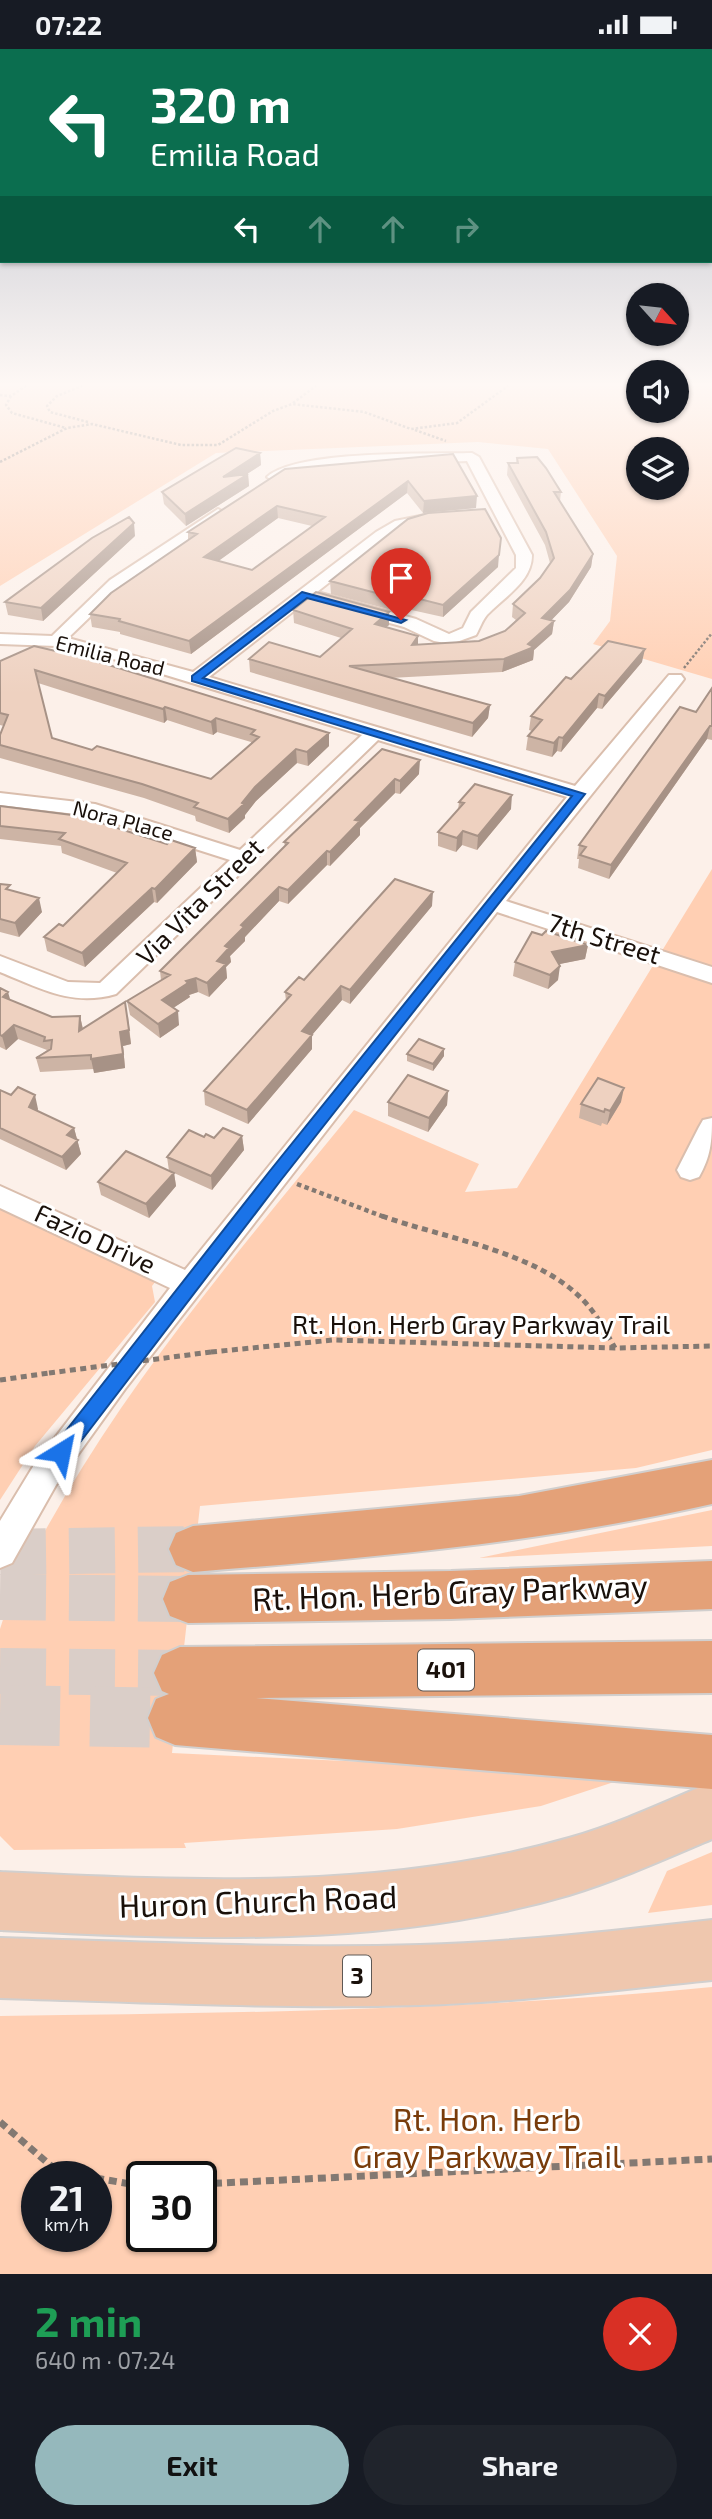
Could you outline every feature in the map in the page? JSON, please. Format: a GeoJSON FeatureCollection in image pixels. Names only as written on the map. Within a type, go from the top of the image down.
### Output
{"type":"FeatureCollection","features":[{"type":"Feature","properties":{"kind":"highway"},"geometry":{"type":"LineString","coordinates":[[193,1549],[444,1529],[647,1498],[712,1482]]}},
{"type":"Feature","properties":{"kind":"highway","name":"Rt. Hon. Herb Gray Parkway"},"geometry":{"type":"LineString","coordinates":[[188,1599],[451,1595],[712,1585]]}},
{"type":"Feature","properties":{"kind":"highway","name":"401"},"geometry":{"type":"LineString","coordinates":[[712,1667],[178,1696],[712,1762]]}},
{"type":"Feature","properties":{"kind":"main road","name":"Huron Church Road"},"geometry":{"type":"LineString","coordinates":[[0,1902],[172,1910],[370,1904],[458,1891],[538,1874],[626,1846],[712,1810]]}},
{"type":"Feature","properties":{"kind":"main road","name":"3"},"geometry":{"type":"LineString","coordinates":[[0,1968],[287,1977],[421,1975],[509,1970],[712,1950]]}},
{"type":"Feature","properties":{"kind":"street"},"geometry":{"type":"LineString","coordinates":[[305,594],[410,623],[434,636],[452,639],[466,635],[477,616],[524,568],[522,548],[495,513],[484,487]]}},
{"type":"Feature","properties":{"kind":"street"},"geometry":{"type":"LineString","coordinates":[[56,641],[116,583],[228,507]]}},
{"type":"Feature","properties":{"kind":"street"},"geometry":{"type":"LineString","coordinates":[[195,679],[389,530],[413,521],[451,516]]}},
{"type":"Feature","properties":{"kind":"street","name":"Emilia Road"},"geometry":{"type":"LineString","coordinates":[[0,639],[56,641],[195,679],[579,794]]}},
{"type":"Feature","properties":{"kind":"street"},"geometry":{"type":"LineString","coordinates":[[0,1552],[45,1475],[77,1429],[579,794],[675,680]]}},
{"type":"Feature","properties":{"kind":"street","name":"Via Vita Street"},"geometry":{"type":"LineString","coordinates":[[0,963],[68,992],[95,993],[108,989],[373,734]]}},
{"type":"Feature","properties":{"kind":"street","name":"Nora Place"},"geometry":{"type":"LineString","coordinates":[[0,799],[95,810],[244,858]]}},
{"type":"Feature","properties":{"kind":"street","name":"7th Street"},"geometry":{"type":"LineString","coordinates":[[494,904],[712,975]]}},
{"type":"Feature","properties":{"kind":"street"},"geometry":{"type":"LineString","coordinates":[[690,1170],[712,1127]]}},
{"type":"Feature","properties":{"kind":"street","name":"Fazio Drive"},"geometry":{"type":"LineString","coordinates":[[0,1196],[190,1285]]}},
{"type":"Feature","properties":{"kind":"path"},"geometry":{"type":"LineString","coordinates":[[675,680],[712,633]]}},
{"type":"Feature","properties":{"kind":"path"},"geometry":{"type":"LineString","coordinates":[[275,1176],[340,1202],[540,1268],[590,1304],[605,1324],[615,1348]]}},
{"type":"Feature","properties":{"kind":"path","name":"Rt. Hon. Herb Gray Parkway Trail"},"geometry":{"type":"LineString","coordinates":[[0,1380],[211,1352],[332,1340],[615,1348],[712,1346]]}},
{"type":"Feature","properties":{"kind":"path"},"geometry":{"type":"LineString","coordinates":[[0,2122],[45,2161]]}},
{"type":"Feature","properties":{"kind":"path"},"geometry":{"type":"LineString","coordinates":[[217,2183],[712,2159]]}},
{"type":"Feature","properties":{"kind":"green space"},"geometry":{"type":"Polygon","coordinates":[[[0,487],[161,487],[0,586],[0,487]]]}},
{"type":"Feature","properties":{"kind":"green space"},"geometry":{"type":"Polygon","coordinates":[[[572,487],[626,487],[626,500],[689,500],[689,487],[712,487],[712,679],[593,644],[610,621],[617,556],[572,487]]]}},
{"type":"Feature","properties":{"kind":"green space"},"geometry":{"type":"Polygon","coordinates":[[[712,869],[712,1450],[636,1468],[200,1506],[172,1753],[387,1763],[617,1781],[541,1806],[397,1829],[184,1843],[186,1848],[14,1850],[0,1836],[0,1629],[20,1577],[38,1544],[65,1496],[131,1394],[202,1297],[354,1110],[479,1164],[465,1192],[517,1188],[712,869]]]}},
{"type":"Feature","properties":{"kind":"green space"},"geometry":{"type":"Polygon","coordinates":[[[0,1207],[163,1272],[152,1286],[155,1302],[35,1446],[0,1500],[0,1207]]]}},
{"type":"Feature","properties":{"kind":"green space"},"geometry":{"type":"Polygon","coordinates":[[[712,1510],[712,1546],[479,1558],[712,1510]]]}},
{"type":"Feature","properties":{"kind":"green space"},"geometry":{"type":"Polygon","coordinates":[[[712,1852],[712,1905],[648,1913],[667,1871],[712,1852]]]}},
{"type":"Feature","properties":{"kind":"green space","name":"Rt. Hon. Herb Gray Parkway Trail"},"geometry":{"type":"Polygon","coordinates":[[[712,1987],[712,2274],[0,2274],[0,2016],[356,2009],[535,2001],[712,1987]]]}},
{"type":"Feature","properties":{"kind":"building"},"geometry":{"type":"Polygon","coordinates":[[[171,487],[228,487],[185,514],[162,492],[171,487]]]}},
{"type":"Feature","properties":{"kind":"building"},"geometry":{"type":"Polygon","coordinates":[[[258,487],[400,487],[189,641],[119,621],[120,619],[90,614],[111,593],[197,534],[188,532],[258,487]],[[277,506],[204,557],[252,570],[325,517],[277,506]]]}},
{"type":"Feature","properties":{"kind":"building"},"geometry":{"type":"Polygon","coordinates":[[[413,487],[472,487],[477,496],[424,501],[413,487]]]}},
{"type":"Feature","properties":{"kind":"building"},"geometry":{"type":"Polygon","coordinates":[[[521,487],[558,487],[561,492],[554,492],[593,554],[570,590],[542,618],[554,621],[528,644],[534,647],[504,659],[349,666],[490,705],[473,723],[249,659],[269,642],[320,657],[352,629],[293,610],[316,592],[389,612],[375,624],[418,636],[412,645],[479,641],[505,631],[525,613],[513,604],[540,578],[554,558],[546,532],[521,487]]]}},
{"type":"Feature","properties":{"kind":"building"},"geometry":{"type":"Polygon","coordinates":[[[485,509],[501,538],[499,555],[443,605],[408,596],[403,600],[330,581],[408,519],[428,513],[485,509]]]}},
{"type":"Feature","properties":{"kind":"building"},"geometry":{"type":"Polygon","coordinates":[[[129,517],[134,523],[41,608],[5,602],[92,538],[129,517]]]}},
{"type":"Feature","properties":{"kind":"building"},"geometry":{"type":"Polygon","coordinates":[[[608,641],[645,649],[605,696],[599,694],[563,738],[559,737],[554,743],[528,736],[542,720],[531,716],[566,677],[571,679],[608,641]]]}},
{"type":"Feature","properties":{"kind":"building"},"geometry":{"type":"Polygon","coordinates":[[[34,646],[86,658],[329,733],[307,752],[296,749],[255,787],[242,803],[244,804],[228,819],[194,807],[198,803],[142,784],[0,745],[0,735],[8,715],[0,713],[0,661],[34,646]],[[35,670],[52,738],[92,750],[97,746],[211,779],[259,737],[251,734],[255,730],[216,718],[211,722],[165,707],[163,709],[35,670]]]}},
{"type":"Feature","properties":{"kind":"building"},"geometry":{"type":"Polygon","coordinates":[[[712,688],[712,726],[611,865],[580,855],[586,847],[579,845],[680,707],[696,712],[712,688]]]}},
{"type":"Feature","properties":{"kind":"building"},"geometry":{"type":"Polygon","coordinates":[[[382,749],[420,760],[400,781],[395,779],[355,820],[360,821],[330,852],[327,851],[288,890],[279,887],[241,925],[244,927],[225,946],[229,948],[217,961],[226,964],[207,983],[196,978],[186,981],[188,983],[162,1000],[178,1011],[158,1024],[127,1001],[170,975],[160,971],[288,843],[284,842],[382,749]]]}},
{"type":"Feature","properties":{"kind":"building"},"geometry":{"type":"Polygon","coordinates":[[[475,784],[512,795],[478,836],[463,831],[457,838],[438,832],[464,803],[459,802],[475,784]]]}},
{"type":"Feature","properties":{"kind":"building"},"geometry":{"type":"Polygon","coordinates":[[[0,806],[80,816],[167,844],[171,840],[195,848],[155,889],[152,888],[82,953],[44,937],[59,924],[63,926],[127,863],[59,839],[65,833],[0,826],[0,806]]]}},
{"type":"Feature","properties":{"kind":"building"},"geometry":{"type":"Polygon","coordinates":[[[395,879],[433,892],[350,990],[341,986],[302,1031],[312,1035],[247,1110],[204,1091],[291,995],[285,992],[299,977],[304,980],[395,879]]]}},
{"type":"Feature","properties":{"kind":"building"},"geometry":{"type":"Polygon","coordinates":[[[0,884],[10,885],[6,889],[39,898],[15,923],[0,919],[0,884]]]}},
{"type":"Feature","properties":{"kind":"building"},"geometry":{"type":"Polygon","coordinates":[[[546,931],[588,945],[552,952],[560,966],[550,975],[515,962],[532,932],[542,935],[546,931]]]}},
{"type":"Feature","properties":{"kind":"building"},"geometry":{"type":"Polygon","coordinates":[[[0,988],[8,992],[3,997],[52,1017],[80,1016],[79,1031],[125,1002],[129,1030],[120,1032],[123,1054],[91,1059],[91,1055],[36,1058],[51,1049],[52,1040],[44,1041],[45,1037],[14,1025],[0,1035],[0,988]]]}},
{"type":"Feature","properties":{"kind":"building"},"geometry":{"type":"Polygon","coordinates":[[[419,1039],[444,1049],[433,1064],[407,1054],[419,1039]]]}},
{"type":"Feature","properties":{"kind":"building"},"geometry":{"type":"Polygon","coordinates":[[[408,1075],[448,1091],[429,1118],[388,1102],[408,1075]]]}},
{"type":"Feature","properties":{"kind":"building"},"geometry":{"type":"Polygon","coordinates":[[[598,1078],[624,1088],[610,1111],[605,1109],[604,1112],[581,1104],[598,1078]]]}},
{"type":"Feature","properties":{"kind":"building"},"geometry":{"type":"Polygon","coordinates":[[[18,1087],[35,1095],[29,1107],[74,1128],[67,1135],[78,1140],[62,1157],[0,1128],[0,1090],[11,1095],[18,1087]]]}},
{"type":"Feature","properties":{"kind":"building"},"geometry":{"type":"Polygon","coordinates":[[[223,1128],[242,1136],[211,1176],[167,1157],[189,1130],[214,1138],[223,1128]]]}},
{"type":"Feature","properties":{"kind":"building"},"geometry":{"type":"Polygon","coordinates":[[[126,1151],[174,1173],[146,1204],[98,1182],[126,1151]]]}},
{"type":"Feature","properties":{"kind":"tunnel"},"geometry":{"type":"LineString","coordinates":[[0,1552],[193,1549]]}},
{"type":"Feature","properties":{"kind":"tunnel"},"geometry":{"type":"LineString","coordinates":[[0,1597],[188,1599]]}},
{"type":"Feature","properties":{"kind":"tunnel"},"geometry":{"type":"LineString","coordinates":[[0,1671],[180,1673]]}},
{"type":"Feature","properties":{"kind":"tunnel"},"geometry":{"type":"LineString","coordinates":[[0,1715],[175,1718]]}},
{"type":"Feature","properties":{"kind":"route"},"geometry":{"type":"LineString","coordinates":[[61,1452],[114,1380],[579,794],[195,679],[305,594],[401,620]]}}]}
